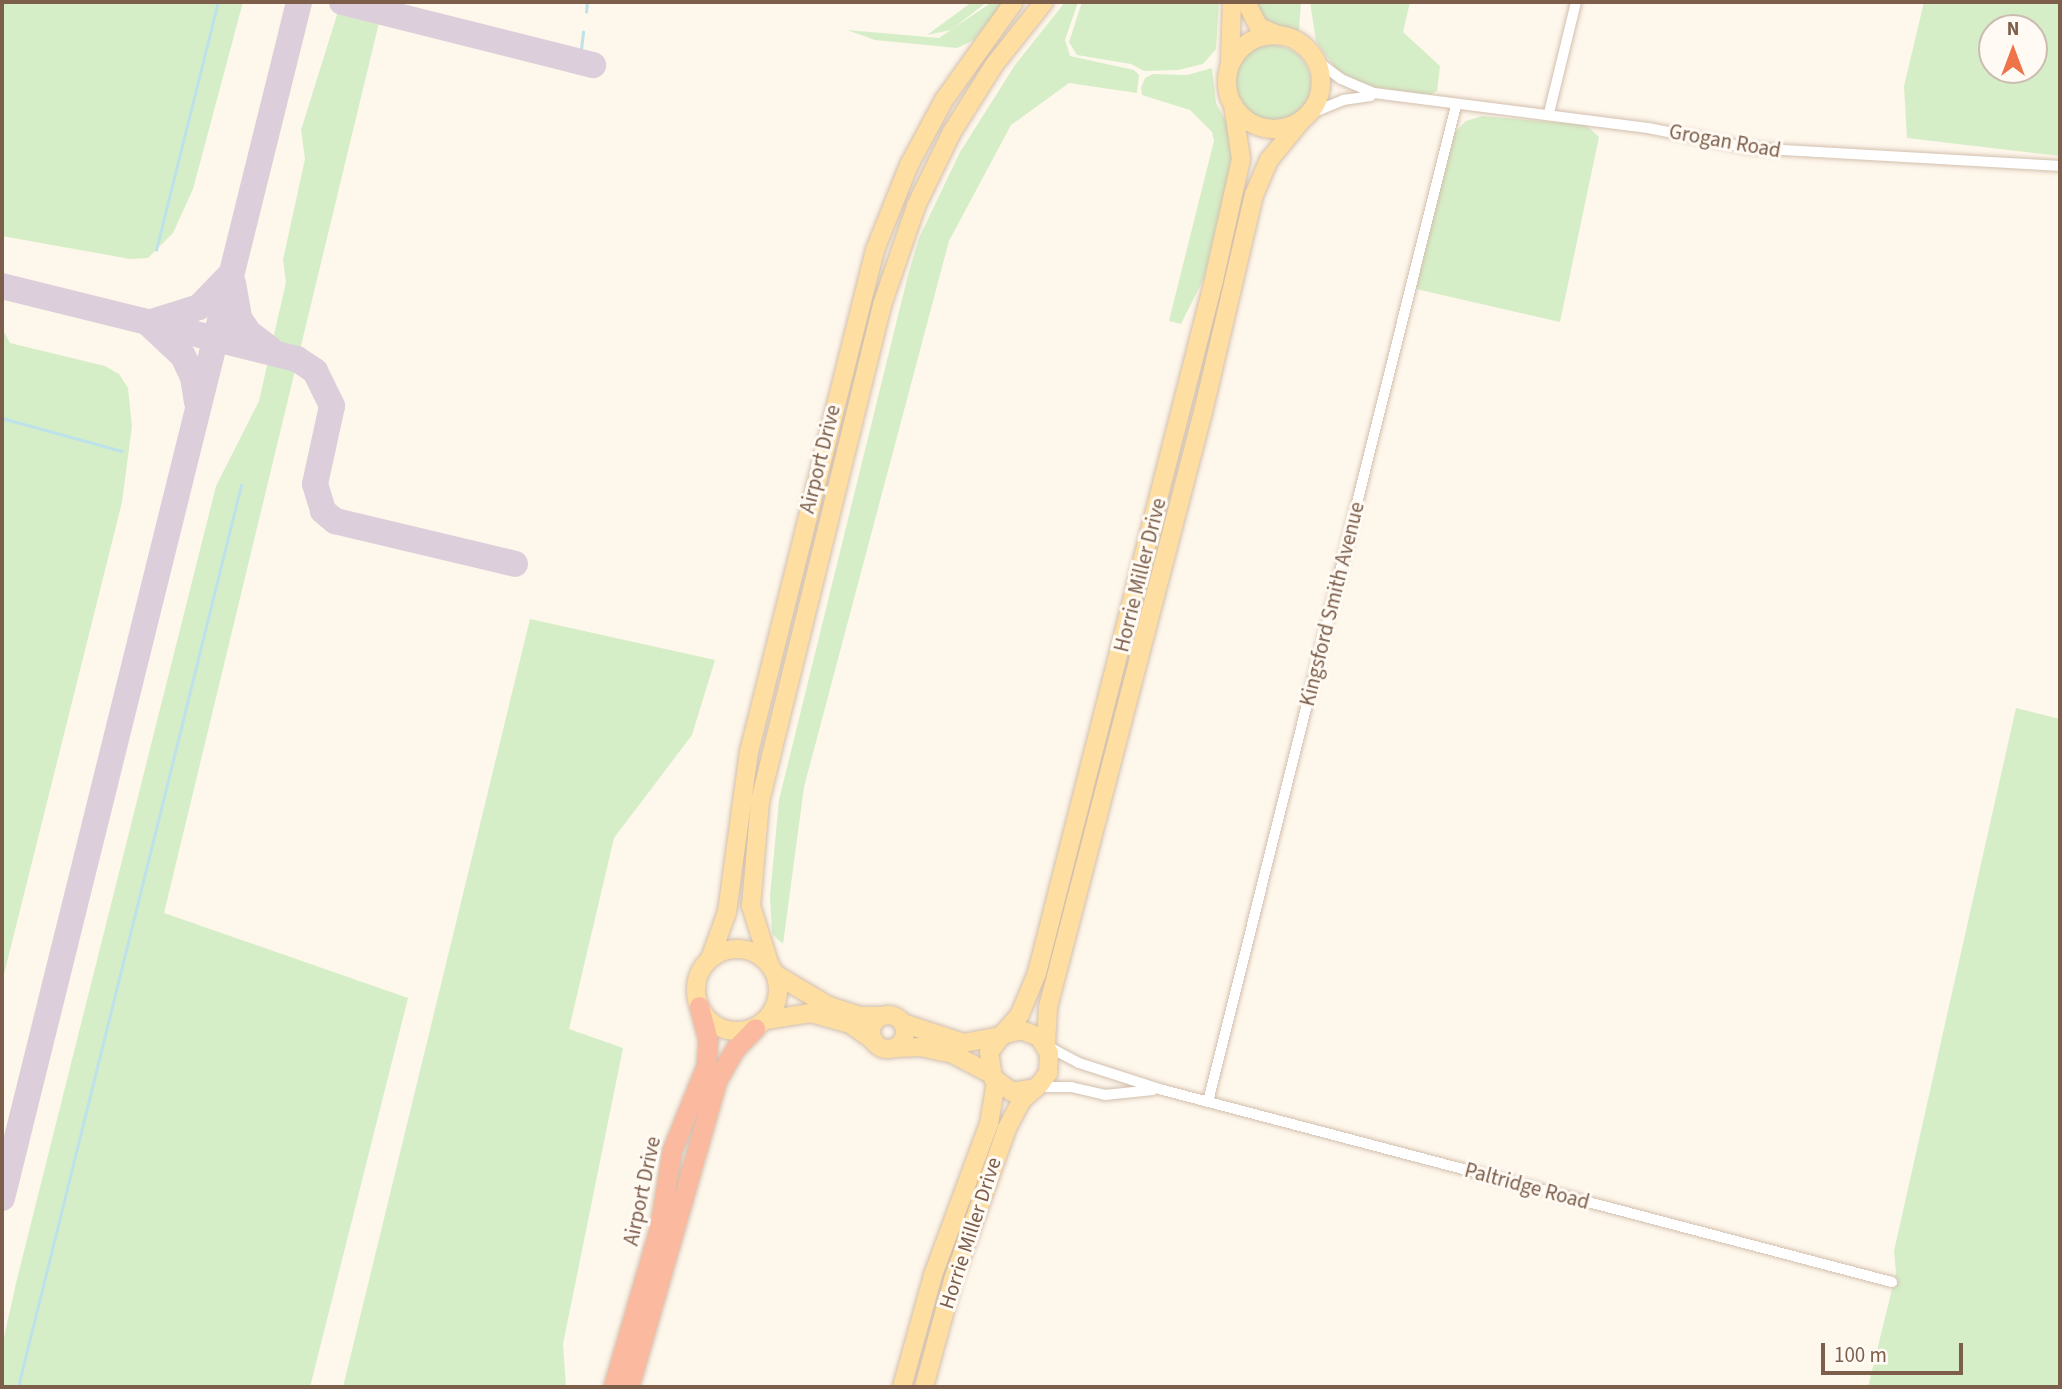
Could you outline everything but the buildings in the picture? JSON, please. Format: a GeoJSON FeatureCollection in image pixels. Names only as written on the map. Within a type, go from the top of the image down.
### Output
{"type":"FeatureCollection","features":[{"type":"Feature","properties":{"kind":"highway","name":"Airport Drive"},"geometry":{"type":"LineString","coordinates":[[613,1387],[659,1230],[671,1150],[706,1066],[708,1040],[699,1006]]}},
{"type":"Feature","properties":{"kind":"highway","name":"Airport Drive"},"geometry":{"type":"LineString","coordinates":[[629,1387],[717,1080],[735,1049],[760,1024]]}},
{"type":"Feature","properties":{"kind":"main road","name":"Airport Drive"},"geometry":{"type":"LineString","coordinates":[[710,958],[727,912],[749,752],[871,262],[924,136],[972,57],[1014,2]]}},
{"type":"Feature","properties":{"kind":"main road","name":"Airport Drive"},"geometry":{"type":"LineString","coordinates":[[772,968],[751,906],[760,801],[882,305],[916,206],[952,132],[1000,56],[1044,2]]}},
{"type":"Feature","properties":{"kind":"main road"},"geometry":{"type":"LineString","coordinates":[[1232,2],[1227,88],[1233,105],[1252,123],[1268,129],[1306,117],[1320,94],[1316,60],[1303,45],[1259,27],[1246,2]]}},
{"type":"Feature","properties":{"kind":"main road"},"geometry":{"type":"LineString","coordinates":[[1229,69],[1247,44],[1278,36]]}},
{"type":"Feature","properties":{"kind":"main road","name":"Horrie Miller Drive"},"geometry":{"type":"LineString","coordinates":[[1001,1036],[1020,1014],[1041,961],[1214,280],[1241,159],[1233,105]]}},
{"type":"Feature","properties":{"kind":"main road","name":"Horrie Miller Drive"},"geometry":{"type":"LineString","coordinates":[[1047,1046],[1048,1007],[1192,453],[1254,194],[1269,160],[1306,117]]}},
{"type":"Feature","properties":{"kind":"main road"},"geometry":{"type":"LineString","coordinates":[[740,949],[829,1006],[859,1016],[884,1016],[956,1042],[975,1043],[1027,1031],[1047,1046],[1048,1073],[1036,1088],[1012,1092],[953,1054],[920,1047],[885,1049],[850,1024],[811,1013],[760,1024],[722,1028],[699,1006],[697,980],[710,958],[740,949]]}},
{"type":"Feature","properties":{"kind":"main road"},"geometry":{"type":"LineString","coordinates":[[760,1024],[779,995],[772,968]]}},
{"type":"Feature","properties":{"kind":"main road"},"geometry":{"type":"LineString","coordinates":[[874,1041],[873,1026],[884,1016]]}},
{"type":"Feature","properties":{"kind":"main road"},"geometry":{"type":"LineString","coordinates":[[895,1048],[905,1037],[903,1023]]}},
{"type":"Feature","properties":{"kind":"main road"},"geometry":{"type":"LineString","coordinates":[[993,1078],[989,1052],[1001,1036]]}},
{"type":"Feature","properties":{"kind":"main road","name":"Horrie Miller Drive"},"geometry":{"type":"LineString","coordinates":[[902,1387],[933,1275],[989,1124],[993,1078]]}},
{"type":"Feature","properties":{"kind":"main road","name":"Horrie Miller Drive"},"geometry":{"type":"LineString","coordinates":[[923,1387],[990,1172],[1013,1114],[1036,1088]]}},
{"type":"Feature","properties":{"kind":"street"},"geometry":{"type":"LineString","coordinates":[[1549,113],[1576,2]]}},
{"type":"Feature","properties":{"kind":"street","name":"Grogan Road"},"geometry":{"type":"LineString","coordinates":[[1316,60],[1346,83],[1391,96],[1549,113],[1761,149],[2060,166]]}},
{"type":"Feature","properties":{"kind":"street","name":"Grogan Road"},"geometry":{"type":"LineString","coordinates":[[1306,117],[1352,98],[1391,96]]}},
{"type":"Feature","properties":{"kind":"street","name":"Kingsford Smith Avenue"},"geometry":{"type":"LineString","coordinates":[[1208,1102],[1456,105]]}},
{"type":"Feature","properties":{"kind":"street","name":"Paltridge Road"},"geometry":{"type":"LineString","coordinates":[[1047,1046],[1079,1063],[1163,1090],[1892,1282]]}},
{"type":"Feature","properties":{"kind":"street","name":"Paltridge Road"},"geometry":{"type":"LineString","coordinates":[[1036,1088],[1072,1087],[1105,1095],[1163,1090]]}},
{"type":"Feature","properties":{"kind":"green space"},"geometry":{"type":"Polygon","coordinates":[[[2,2],[243,2],[193,189],[173,233],[148,258],[130,259],[2,236],[2,2]]]}},
{"type":"Feature","properties":{"kind":"green space"},"geometry":{"type":"Polygon","coordinates":[[[341,2],[384,2],[164,913],[408,998],[310,1387],[2,1387],[2,1346],[17,1279],[216,486],[259,401],[286,282],[283,260],[305,159],[301,130],[341,2]]]}},
{"type":"Feature","properties":{"kind":"green space"},"geometry":{"type":"Polygon","coordinates":[[[972,2],[987,2],[951,30],[927,35],[972,2]]]}},
{"type":"Feature","properties":{"kind":"green space"},"geometry":{"type":"Polygon","coordinates":[[[992,2],[1005,2],[974,40],[957,48],[875,40],[847,30],[939,38],[992,2]]]}},
{"type":"Feature","properties":{"kind":"green space"},"geometry":{"type":"Polygon","coordinates":[[[1065,2],[1078,2],[1065,40],[1070,56],[1134,70],[1139,75],[1137,93],[1069,83],[1011,125],[949,241],[804,787],[783,944],[772,934],[770,896],[779,800],[919,238],[960,152],[1015,65],[1065,2]]]}},
{"type":"Feature","properties":{"kind":"green space"},"geometry":{"type":"Polygon","coordinates":[[[1082,2],[1219,2],[1216,49],[1203,64],[1178,70],[1144,71],[1131,64],[1077,55],[1069,42],[1082,2]]]}},
{"type":"Feature","properties":{"kind":"green space"},"geometry":{"type":"Polygon","coordinates":[[[1250,2],[1301,2],[1299,30],[1286,32],[1268,25],[1250,2]]]}},
{"type":"Feature","properties":{"kind":"green space"},"geometry":{"type":"Polygon","coordinates":[[[1310,2],[1410,2],[1403,32],[1440,66],[1437,91],[1430,95],[1372,87],[1337,71],[1316,41],[1310,2]]]}},
{"type":"Feature","properties":{"kind":"green space"},"geometry":{"type":"Polygon","coordinates":[[[1924,2],[2060,2],[2060,156],[1907,138],[1904,86],[1924,2]]]}},
{"type":"Feature","properties":{"kind":"green space"},"geometry":{"type":"Polygon","coordinates":[[[1272,45],[1287,48],[1300,56],[1308,69],[1311,84],[1308,99],[1300,112],[1287,120],[1272,123],[1257,120],[1244,112],[1236,99],[1233,84],[1236,69],[1244,56],[1257,48],[1272,45]]]}},
{"type":"Feature","properties":{"kind":"green space"},"geometry":{"type":"Polygon","coordinates":[[[1212,68],[1216,103],[1229,127],[1233,156],[1204,278],[1181,324],[1169,321],[1214,141],[1212,132],[1190,110],[1142,95],[1141,88],[1145,78],[1153,74],[1187,75],[1212,68]]]}},
{"type":"Feature","properties":{"kind":"green space"},"geometry":{"type":"Polygon","coordinates":[[[1482,116],[1586,125],[1599,137],[1560,322],[1416,289],[1452,135],[1466,121],[1482,116]]]}},
{"type":"Feature","properties":{"kind":"green space"},"geometry":{"type":"Polygon","coordinates":[[[2,328],[10,343],[105,366],[119,374],[128,388],[132,426],[122,502],[2,982],[2,328]]]}},
{"type":"Feature","properties":{"kind":"green space"},"geometry":{"type":"Polygon","coordinates":[[[530,619],[715,660],[692,735],[614,838],[569,1029],[623,1048],[563,1344],[566,1387],[343,1387],[530,619]]]}},
{"type":"Feature","properties":{"kind":"green space"},"geometry":{"type":"Polygon","coordinates":[[[2016,708],[2060,719],[2060,1387],[1868,1387],[1896,1273],[1894,1251],[2016,708]]]}},
{"type":"Feature","properties":{"kind":"waterway"},"geometry":{"type":"LineString","coordinates":[[156,250],[218,2]]}},
{"type":"Feature","properties":{"kind":"waterway"},"geometry":{"type":"LineString","coordinates":[[586,12],[587,2]]}},
{"type":"Feature","properties":{"kind":"waterway"},"geometry":{"type":"LineString","coordinates":[[581,49],[583,32]]}},
{"type":"Feature","properties":{"kind":"waterway"},"geometry":{"type":"LineString","coordinates":[[2,418],[122,451]]}},
{"type":"Feature","properties":{"kind":"waterway"},"geometry":{"type":"LineString","coordinates":[[18,1387],[241,485]]}},
{"type":"Feature","properties":{"kind":"taxiway"},"geometry":{"type":"LineString","coordinates":[[2,1198],[299,2]]}},
{"type":"Feature","properties":{"kind":"taxiway"},"geometry":{"type":"LineString","coordinates":[[342,2],[593,65]]}},
{"type":"Feature","properties":{"kind":"taxiway"},"geometry":{"type":"LineString","coordinates":[[155,321],[199,307],[229,276]]}},
{"type":"Feature","properties":{"kind":"taxiway"},"geometry":{"type":"LineString","coordinates":[[233,283],[239,318],[249,333],[270,349]]}},
{"type":"Feature","properties":{"kind":"taxiway"},"geometry":{"type":"LineString","coordinates":[[2,286],[297,359],[315,371],[332,406],[315,484],[323,511],[335,521],[515,564]]}},
{"type":"Feature","properties":{"kind":"taxiway"},"geometry":{"type":"LineString","coordinates":[[150,325],[183,356],[193,377],[197,402]]}}]}
